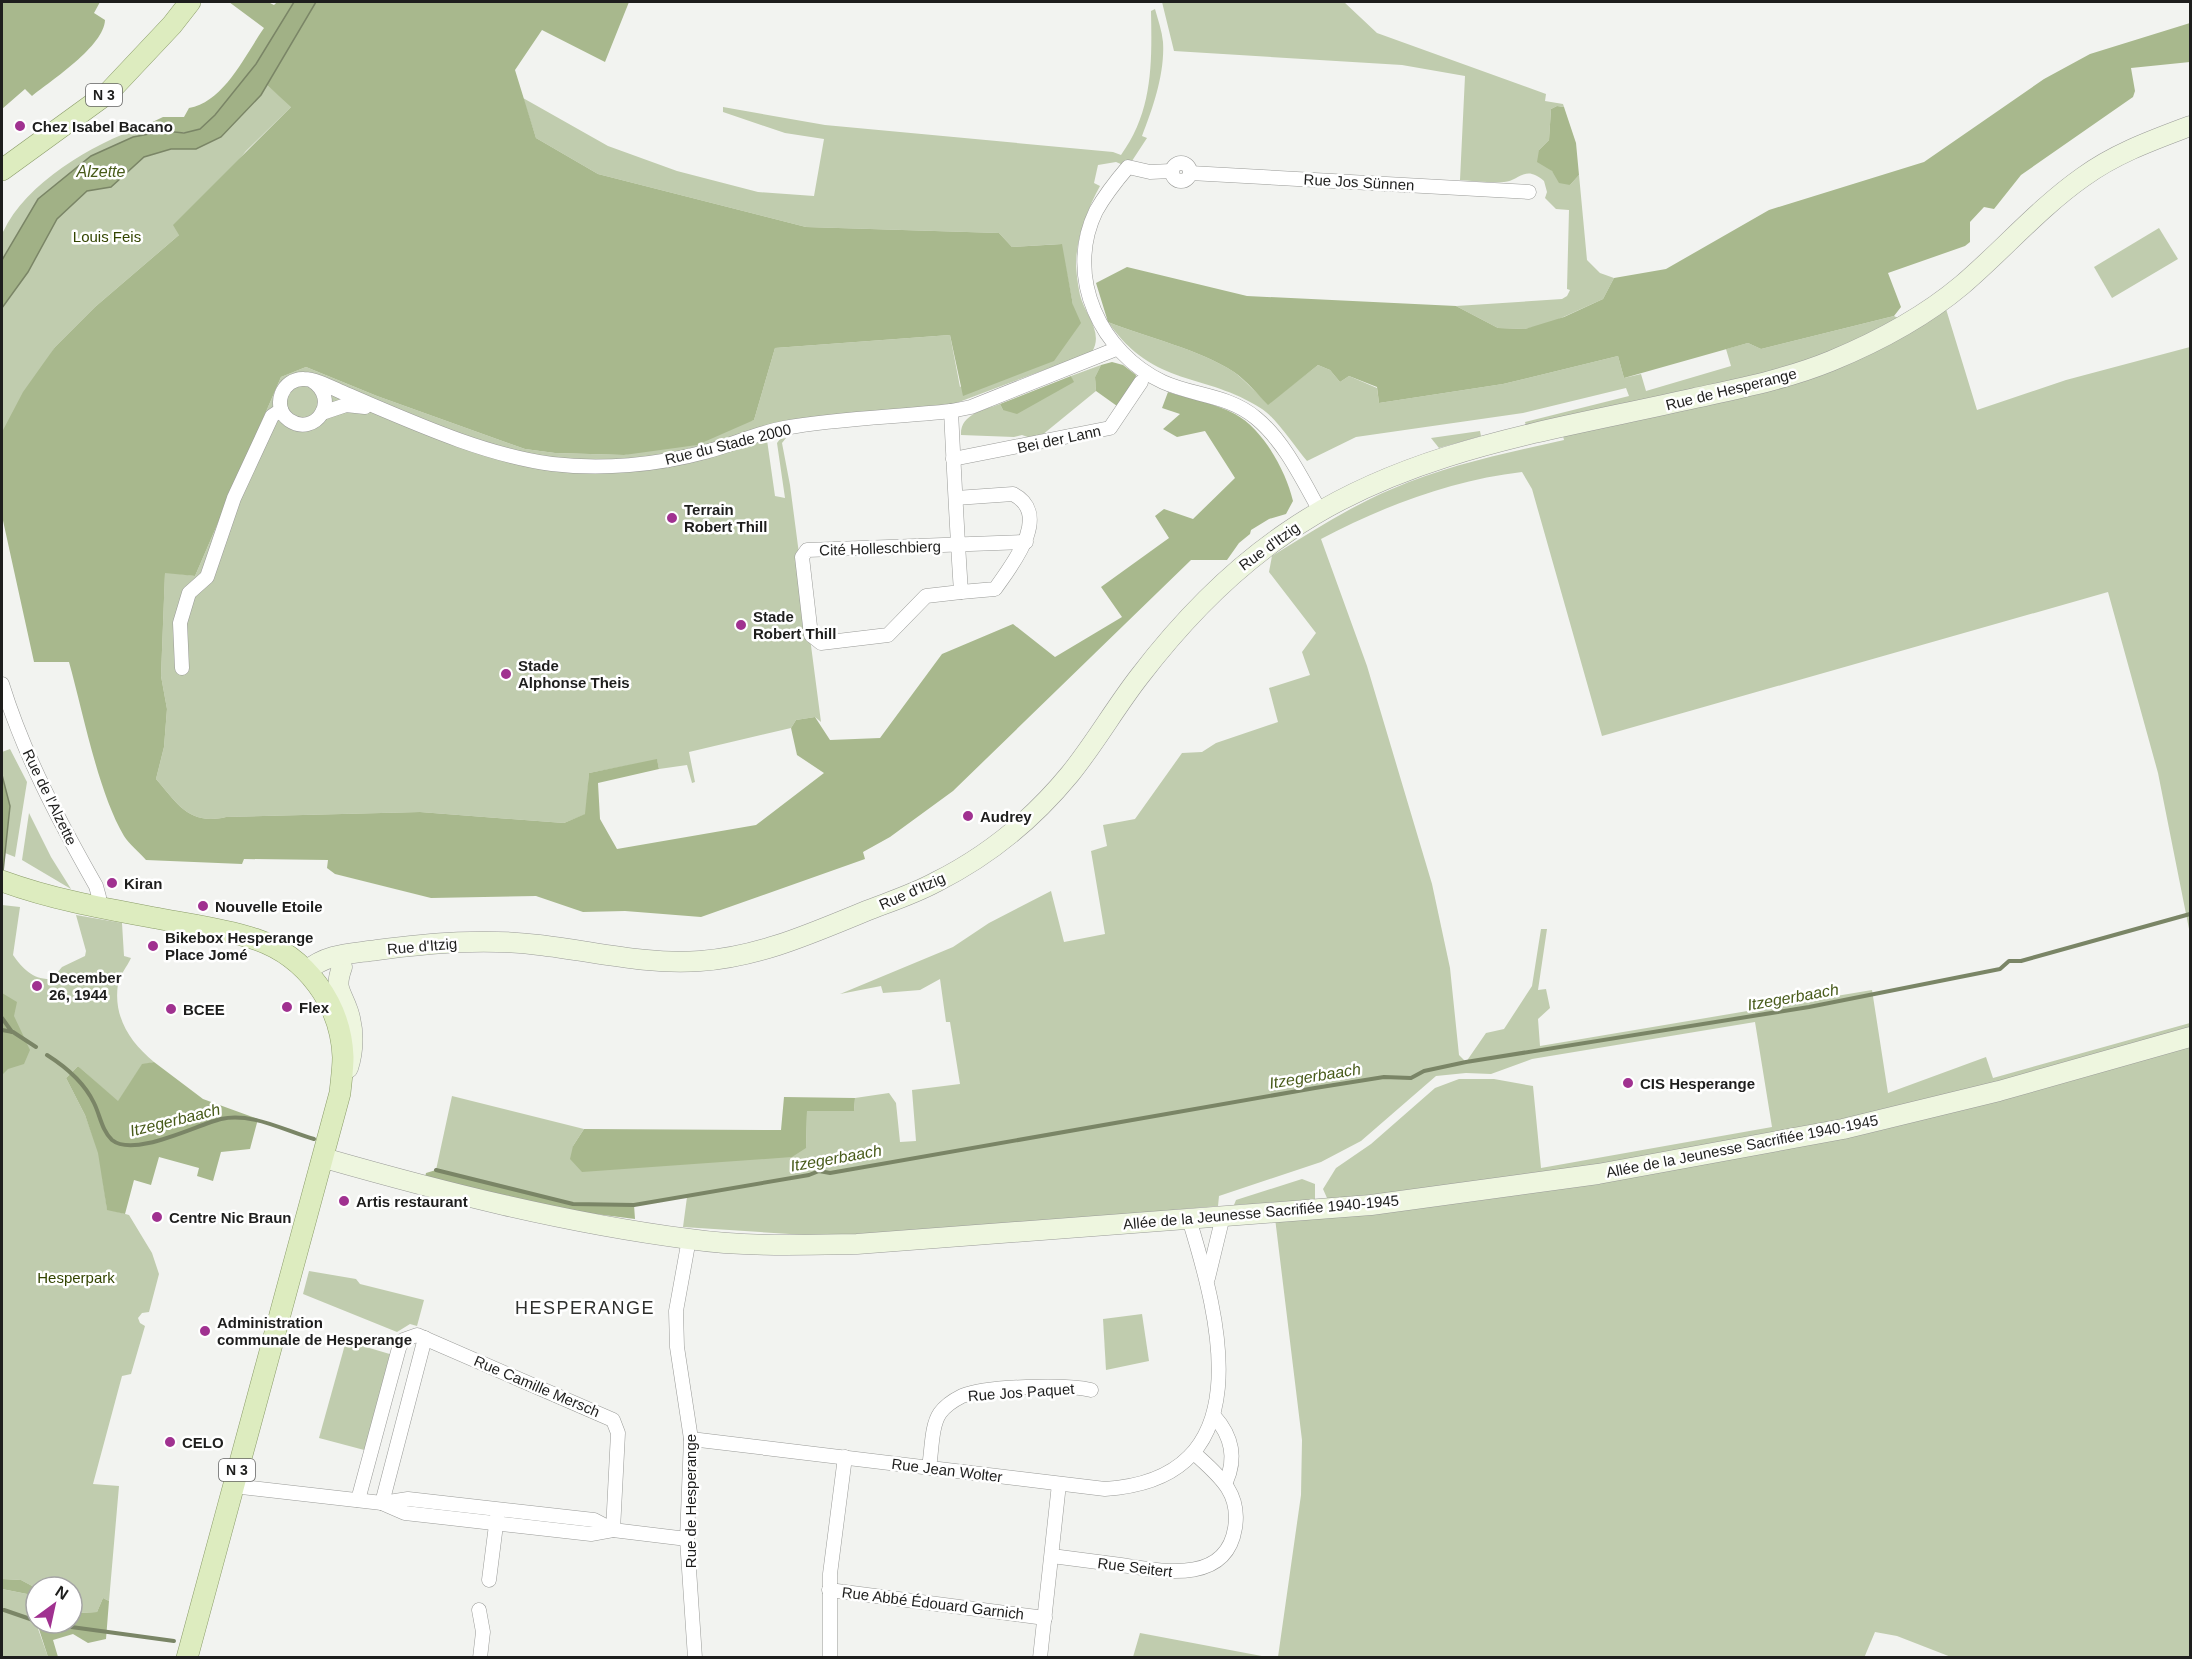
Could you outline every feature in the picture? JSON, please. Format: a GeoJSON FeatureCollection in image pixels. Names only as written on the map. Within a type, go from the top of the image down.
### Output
{"type":"FeatureCollection","features":[{"type":"Feature","properties":{"kind":"main road","name":"N 3"},"geometry":{"type":"LineString","coordinates":[[2,170],[108,93],[172,25],[190,2]]}},
{"type":"Feature","properties":{"kind":"main road","name":"Rue de Hesperange"},"geometry":{"type":"LineString","coordinates":[[1320,511],[1390,476],[1423,463],[1481,446],[1783,378],[1832,361],[1908,323],[1941,301],[2001,250],[2058,195],[2086,174],[2144,143],[2190,126]]}},
{"type":"Feature","properties":{"kind":"main road","name":"Rue d'Itzig"},"geometry":{"type":"LineString","coordinates":[[312,978],[326,958],[430,944],[495,942],[534,944],[661,963],[706,961],[748,954],[796,940],[934,884],[980,856],[1041,806],[1073,771],[1139,676],[1195,611],[1258,552],[1320,511]]}},
{"type":"Feature","properties":{"kind":"main road","name":"N 3"},"geometry":{"type":"LineString","coordinates":[[2,881],[51,898],[258,940],[292,959],[312,978],[331,1007],[339,1032],[343,1058],[340,1093],[187,1658]]}},
{"type":"Feature","properties":{"kind":"main road"},"geometry":{"type":"LineString","coordinates":[[312,978],[342,967],[360,953]]}},
{"type":"Feature","properties":{"kind":"main road"},"geometry":{"type":"LineString","coordinates":[[340,1093],[351,1060],[353,1035],[348,1011],[337,989],[342,967]]}},
{"type":"Feature","properties":{"kind":"main road","name":"Allée de la Jeunesse Sacrifiée 1940-1945"},"geometry":{"type":"LineString","coordinates":[[324,1158],[415,1184],[560,1216],[689,1239],[781,1245],[857,1244],[1371,1205],[1553,1180],[1808,1135],[1999,1091],[2190,1037]]}},
{"type":"Feature","properties":{"kind":"street","name":"Rue Jos Sünnen"},"geometry":{"type":"LineString","coordinates":[[1116,349],[1099,324],[1089,297],[1085,269],[1087,240],[1095,213],[1109,188],[1128,167],[1150,172],[1171,171],[1174,179],[1180,182],[1186,180],[1190,173],[1529,192]]}},
{"type":"Feature","properties":{"kind":"street"},"geometry":{"type":"LineString","coordinates":[[1116,349],[1137,367],[1164,383],[1237,405],[1257,418],[1291,462],[1320,511]]}},
{"type":"Feature","properties":{"kind":"street","name":"Rue du Stade 2000"},"geometry":{"type":"LineString","coordinates":[[311,380],[373,407],[523,459],[554,464],[586,465],[663,461],[707,452],[784,428],[971,407],[1116,349]]}},
{"type":"Feature","properties":{"kind":"street"},"geometry":{"type":"LineString","coordinates":[[182,668],[180,623],[189,593],[207,577],[234,498],[272,416],[281,410],[280,395],[289,383],[303,378],[311,380],[318,384],[325,398],[322,413]]}},
{"type":"Feature","properties":{"kind":"street","name":"Bei der Lann"},"geometry":{"type":"LineString","coordinates":[[953,459],[1110,428],[1141,382]]}},
{"type":"Feature","properties":{"kind":"street","name":"Rue du Stade 2000"},"geometry":{"type":"LineString","coordinates":[[281,410],[290,421],[304,424],[318,419],[322,413],[346,405],[373,407]]}},
{"type":"Feature","properties":{"kind":"street","name":"Cité Holleschbierg"},"geometry":{"type":"LineString","coordinates":[[951,411],[961,592]]}},
{"type":"Feature","properties":{"kind":"street","name":"Cité Holleschbierg"},"geometry":{"type":"LineString","coordinates":[[956,498],[1014,494],[1020,497],[1027,507],[1030,519],[1026,542],[995,589],[926,596],[888,634],[820,644],[811,635],[802,557],[807,550],[1026,542]]}},
{"type":"Feature","properties":{"kind":"street","name":"Rue de l'Alzette"},"geometry":{"type":"LineString","coordinates":[[2,684],[38,778],[96,886],[99,897],[97,907]]}},
{"type":"Feature","properties":{"kind":"street","name":"Rue Jean Wolter"},"geometry":{"type":"LineString","coordinates":[[1208,1280],[1223,1216]]}},
{"type":"Feature","properties":{"kind":"street","name":"Rue Jean Wolter"},"geometry":{"type":"LineString","coordinates":[[691,1439],[1106,1489],[1137,1485],[1169,1473],[1194,1453],[1214,1416],[1220,1395],[1221,1372],[1208,1280],[1189,1219]]}},
{"type":"Feature","properties":{"kind":"street","name":"Rue de Hesperange"},"geometry":{"type":"LineString","coordinates":[[689,1239],[676,1311],[677,1347],[691,1439],[687,1539],[695,1658]]}},
{"type":"Feature","properties":{"kind":"street"},"geometry":{"type":"LineString","coordinates":[[358,1500],[399,1348],[409,1336],[425,1338],[382,1503]]}},
{"type":"Feature","properties":{"kind":"street","name":"Rue Camille Mersch"},"geometry":{"type":"LineString","coordinates":[[425,1338],[613,1420],[618,1433],[613,1530]]}},
{"type":"Feature","properties":{"kind":"street","name":"Rue Jos Paquet"},"geometry":{"type":"LineString","coordinates":[[929,1467],[936,1419],[950,1403],[962,1396],[981,1392],[1073,1386],[1091,1390]]}},
{"type":"Feature","properties":{"kind":"street"},"geometry":{"type":"LineString","coordinates":[[1194,1453],[1226,1482],[1230,1473],[1232,1450],[1226,1429],[1214,1416]]}},
{"type":"Feature","properties":{"kind":"street"},"geometry":{"type":"LineString","coordinates":[[830,1658],[829,1590],[845,1457]]}},
{"type":"Feature","properties":{"kind":"street","name":"Rue Seitert"},"geometry":{"type":"LineString","coordinates":[[1052,1556],[1176,1572],[1186,1572],[1216,1562],[1230,1544],[1237,1519],[1235,1500],[1226,1482]]}},
{"type":"Feature","properties":{"kind":"street","name":"Rue Abbé Édouard Garnich"},"geometry":{"type":"LineString","coordinates":[[829,1590],[1045,1618],[1059,1484]]}},
{"type":"Feature","properties":{"kind":"street"},"geometry":{"type":"LineString","coordinates":[[233,1486],[382,1503],[408,1499],[594,1520],[613,1530]]}},
{"type":"Feature","properties":{"kind":"street"},"geometry":{"type":"LineString","coordinates":[[382,1503],[405,1514],[591,1534],[613,1530],[687,1539]]}},
{"type":"Feature","properties":{"kind":"street"},"geometry":{"type":"LineString","coordinates":[[489,1580],[498,1509]]}},
{"type":"Feature","properties":{"kind":"street"},"geometry":{"type":"LineString","coordinates":[[479,1610],[483,1632],[480,1658]]}},
{"type":"Feature","properties":{"kind":"street"},"geometry":{"type":"LineString","coordinates":[[1040,1658],[1045,1618]]}},
{"type":"Feature","properties":{"kind":"green space"},"geometry":{"type":"Polygon","coordinates":[[[1162,2],[1344,2],[1377,33],[1546,94],[1545,101],[1563,104],[1564,107],[1557,106],[1551,109],[1549,140],[1539,150],[1552,171],[1570,185],[1579,175],[1587,260],[1600,273],[1614,278],[1603,299],[1548,324],[1525,329],[1498,328],[1456,306],[1562,299],[1570,290],[1567,289],[1569,210],[1556,209],[1545,198],[1547,192],[1544,181],[1532,174],[1504,182],[1460,180],[1465,76],[1402,65],[1174,51],[1162,2]]]}},
{"type":"Feature","properties":{"kind":"green space"},"geometry":{"type":"Polygon","coordinates":[[[1155,9],[1162,34],[1163,54],[1157,90],[1142,136],[1147,138],[1128,167],[1116,162],[1098,165],[1094,183],[1100,186],[1087,213],[1078,242],[1076,262],[1080,295],[1096,337],[1092,352],[951,405],[766,433],[775,496],[785,498],[777,443],[780,439],[786,438],[782,443],[790,485],[821,722],[815,717],[796,720],[791,728],[689,752],[695,782],[692,783],[687,765],[659,769],[657,760],[589,773],[586,814],[564,823],[420,812],[202,818],[185,810],[156,779],[164,747],[167,709],[161,676],[165,572],[195,576],[281,377],[306,367],[377,396],[525,449],[555,453],[624,455],[754,420],[775,348],[950,335],[960,387],[1073,305],[1061,244],[1012,247],[999,233],[806,227],[598,174],[536,138],[523,98],[608,146],[677,171],[758,192],[814,196],[824,139],[785,133],[723,112],[723,107],[825,125],[1113,152],[1121,155],[1132,138],[1145,104],[1150,68],[1151,11],[1155,9]]]}},
{"type":"Feature","properties":{"kind":"green space","name":"Louis Feis"},"geometry":{"type":"Polygon","coordinates":[[[267,85],[292,106],[246,151],[179,235],[95,307],[55,347],[4,433],[2,432],[2,308],[28,272],[57,219],[87,191],[111,187],[144,157],[171,149],[196,149],[221,137],[261,95],[267,85]]]}},
{"type":"Feature","properties":{"kind":"green space"},"geometry":{"type":"Polygon","coordinates":[[[142,127],[145,137],[133,137],[38,199],[2,260],[3,232],[27,197],[62,168],[82,155],[142,127]]]}},
{"type":"Feature","properties":{"kind":"green space"},"geometry":{"type":"Polygon","coordinates":[[[2159,228],[2178,259],[2112,298],[2094,267],[2159,228]]]}},
{"type":"Feature","properties":{"kind":"green space"},"geometry":{"type":"Polygon","coordinates":[[[1946,309],[1977,410],[2066,380],[2190,347],[2190,934],[2158,773],[2108,592],[1602,736],[1532,489],[1522,472],[1470,481],[1419,496],[1394,505],[1321,539],[1367,666],[1432,884],[1450,968],[1459,1055],[1466,1062],[1486,1033],[1504,1029],[1532,986],[1541,929],[1547,929],[1538,990],[1546,989],[1550,1008],[1538,1019],[1540,1046],[1872,990],[1888,1093],[1986,1057],[1993,1078],[2190,1023],[2190,1657],[1951,1657],[1897,1636],[1875,1632],[1864,1658],[1278,1657],[1301,1495],[1302,1440],[1275,1218],[1326,1214],[1327,1198],[1323,1189],[1336,1168],[1371,1144],[1435,1088],[1459,1079],[1494,1079],[1533,1086],[1541,1168],[1772,1127],[1755,1022],[1532,1059],[1491,1074],[1466,1073],[1436,1076],[1361,1141],[1321,1162],[1219,1196],[1218,1206],[901,1234],[821,1236],[683,1227],[687,1197],[634,1205],[573,1204],[436,1170],[452,1096],[584,1129],[573,1146],[806,1148],[807,1111],[854,1111],[855,1098],[889,1093],[896,1103],[900,1142],[916,1141],[912,1090],[960,1084],[950,1022],[946,1022],[940,979],[920,990],[883,993],[881,986],[840,994],[953,947],[989,923],[1051,891],[1064,942],[1105,934],[1091,851],[1107,846],[1103,825],[1135,819],[1182,753],[1202,752],[1216,743],[1278,722],[1269,688],[1310,675],[1302,652],[1316,633],[1269,572],[1272,556],[1345,512],[1413,481],[1477,460],[1564,440],[1561,428],[1527,429],[1525,422],[1629,396],[1626,388],[1523,413],[1356,437],[1307,461],[1262,409],[1241,397],[1162,369],[1144,359],[1108,322],[1189,350],[1220,364],[1234,372],[1268,404],[1318,365],[1330,370],[1340,382],[1349,376],[1377,388],[1379,403],[1503,384],[1618,356],[1624,378],[1641,374],[1646,391],[1731,366],[1726,349],[1748,343],[1761,349],[1894,316],[1908,323],[1910,333],[1946,309]]]}},
{"type":"Feature","properties":{"kind":"green space"},"geometry":{"type":"Polygon","coordinates":[[[1101,365],[1095,377],[1096,391],[1036,440],[1022,435],[1014,437],[961,435],[964,422],[980,411],[1000,404],[1003,410],[1073,382],[1071,376],[1101,365]]]}},
{"type":"Feature","properties":{"kind":"green space"},"geometry":{"type":"Polygon","coordinates":[[[1480,431],[1481,436],[1439,448],[1431,438],[1480,431]]]}},
{"type":"Feature","properties":{"kind":"green space"},"geometry":{"type":"Polygon","coordinates":[[[10,749],[27,782],[15,857],[5,853],[10,806],[2,775],[2,752],[10,749]]]}},
{"type":"Feature","properties":{"kind":"green space"},"geometry":{"type":"Polygon","coordinates":[[[29,813],[51,857],[71,889],[22,860],[29,813]]]}},
{"type":"Feature","properties":{"kind":"green space","name":"Hesperpark"},"geometry":{"type":"Polygon","coordinates":[[[2,905],[20,907],[13,955],[29,973],[45,979],[52,979],[62,967],[85,956],[86,951],[76,915],[122,923],[124,956],[131,958],[118,984],[118,1007],[125,1028],[154,1062],[142,1065],[118,1102],[78,1066],[66,1078],[85,1115],[99,1153],[107,1209],[129,1215],[152,1253],[159,1274],[149,1312],[142,1313],[138,1318],[145,1326],[131,1374],[122,1376],[93,1484],[119,1486],[109,1601],[103,1598],[97,1612],[84,1613],[84,1575],[24,1575],[24,1582],[2,1579],[2,905]]]}},
{"type":"Feature","properties":{"kind":"green space"},"geometry":{"type":"Polygon","coordinates":[[[1302,1179],[1315,1184],[1315,1201],[1234,1205],[1236,1200],[1302,1179]]]}},
{"type":"Feature","properties":{"kind":"green space"},"geometry":{"type":"Polygon","coordinates":[[[309,1271],[356,1279],[360,1284],[424,1300],[417,1326],[410,1324],[397,1332],[303,1294],[309,1271]]]}},
{"type":"Feature","properties":{"kind":"green space"},"geometry":{"type":"Polygon","coordinates":[[[1142,1314],[1149,1361],[1106,1370],[1103,1319],[1142,1314]]]}},
{"type":"Feature","properties":{"kind":"green space"},"geometry":{"type":"Polygon","coordinates":[[[346,1341],[393,1355],[368,1451],[319,1438],[346,1341]]]}},
{"type":"Feature","properties":{"kind":"green space"},"geometry":{"type":"Polygon","coordinates":[[[2,1589],[24,1593],[24,1635],[40,1635],[48,1657],[2,1657],[2,1589]]]}},
{"type":"Feature","properties":{"kind":"green space"},"geometry":{"type":"Polygon","coordinates":[[[1140,1633],[1267,1657],[1133,1657],[1140,1633]]]}},
{"type":"Feature","properties":{"kind":"shaded area"},"geometry":{"type":"Polygon","coordinates":[[[2,2],[100,2],[94,13],[105,20],[96,41],[76,62],[32,96],[25,89],[2,109],[2,2]]]}},
{"type":"Feature","properties":{"kind":"shaded area"},"geometry":{"type":"Polygon","coordinates":[[[229,2],[268,2],[274,5],[277,2],[294,2],[252,70],[211,120],[195,131],[163,132],[145,137],[142,127],[163,117],[184,117],[189,108],[213,97],[241,64],[264,28],[229,2]]]}},
{"type":"Feature","properties":{"kind":"shaded area"},"geometry":{"type":"Polygon","coordinates":[[[316,2],[629,2],[605,62],[542,30],[515,70],[536,138],[598,174],[806,227],[999,233],[1012,247],[1062,244],[1073,305],[1081,323],[1054,361],[963,396],[950,335],[775,348],[754,420],[697,445],[624,455],[555,453],[525,449],[377,396],[306,367],[281,377],[195,576],[165,573],[161,676],[167,709],[164,747],[156,779],[178,804],[193,815],[213,819],[420,812],[564,823],[585,814],[589,773],[657,759],[659,769],[598,783],[600,819],[617,849],[756,825],[824,773],[797,755],[791,728],[796,720],[815,717],[830,740],[880,738],[942,654],[1013,624],[1055,657],[1122,617],[1101,587],[1169,538],[1155,516],[1164,509],[1193,519],[1235,478],[1205,431],[1177,437],[1163,429],[1180,414],[1162,408],[1168,392],[1219,407],[1245,421],[1264,440],[1272,452],[1285,477],[1293,501],[1286,514],[1269,519],[1251,530],[1227,560],[1191,560],[953,791],[890,837],[863,852],[865,859],[701,917],[625,911],[583,912],[536,896],[431,898],[335,874],[327,868],[328,860],[244,859],[242,864],[146,860],[124,836],[106,797],[69,662],[34,662],[2,516],[2,432],[23,392],[55,347],[95,307],[179,235],[173,225],[291,107],[267,85],[316,2]]]}},
{"type":"Feature","properties":{"kind":"shaded area"},"geometry":{"type":"Polygon","coordinates":[[[2190,23],[2190,62],[2131,68],[2135,91],[2133,97],[2021,175],[1994,209],[1984,207],[1970,222],[1970,242],[1965,246],[1888,273],[1901,307],[1894,316],[1761,349],[1748,343],[1624,378],[1618,356],[1503,384],[1379,403],[1377,387],[1349,376],[1340,382],[1330,370],[1318,365],[1268,405],[1243,379],[1220,364],[1189,350],[1108,322],[1096,283],[1127,267],[1247,296],[1456,306],[1498,328],[1525,329],[1564,317],[1603,299],[1614,278],[1666,269],[1769,210],[1924,162],[2044,79],[2090,54],[2190,23]]]}},
{"type":"Feature","properties":{"kind":"shaded area"},"geometry":{"type":"Polygon","coordinates":[[[1557,106],[1564,107],[1576,143],[1579,175],[1570,185],[1559,183],[1552,171],[1537,162],[1539,150],[1549,140],[1551,109],[1557,106]]]}},
{"type":"Feature","properties":{"kind":"shaded area"},"geometry":{"type":"Polygon","coordinates":[[[1112,362],[1123,365],[1136,375],[1135,384],[1117,406],[1096,391],[1095,377],[1101,365],[1112,362]]]}},
{"type":"Feature","properties":{"kind":"shaded area"},"geometry":{"type":"Polygon","coordinates":[[[1071,376],[1074,382],[1017,414],[1003,410],[1000,404],[1071,376]]]}},
{"type":"Feature","properties":{"kind":"shaded area"},"geometry":{"type":"Polygon","coordinates":[[[2,993],[17,1002],[14,1016],[30,1050],[24,1064],[8,1069],[2,1075],[2,993]]]}},
{"type":"Feature","properties":{"kind":"shaded area"},"geometry":{"type":"Polygon","coordinates":[[[154,1062],[203,1099],[258,1119],[250,1149],[221,1152],[213,1181],[197,1176],[199,1168],[159,1157],[151,1185],[134,1180],[125,1214],[107,1210],[98,1153],[85,1115],[66,1078],[78,1066],[118,1101],[142,1064],[154,1062]]]}},
{"type":"Feature","properties":{"kind":"shaded area"},"geometry":{"type":"Polygon","coordinates":[[[784,1097],[855,1098],[854,1111],[807,1111],[806,1148],[792,1157],[582,1172],[570,1159],[573,1146],[584,1129],[781,1130],[784,1097]]]}},
{"type":"Feature","properties":{"kind":"shaded area"},"geometry":{"type":"Polygon","coordinates":[[[436,1170],[573,1204],[634,1205],[635,1219],[572,1211],[425,1177],[426,1173],[436,1170]]]}},
{"type":"Feature","properties":{"kind":"shaded area"},"geometry":{"type":"Polygon","coordinates":[[[2,1579],[24,1582],[24,1593],[2,1589],[2,1579]]]}},
{"type":"Feature","properties":{"kind":"shaded area"},"geometry":{"type":"Polygon","coordinates":[[[103,1598],[109,1601],[106,1639],[88,1643],[75,1635],[84,1635],[84,1613],[97,1612],[103,1598]]]}},
{"type":"Feature","properties":{"kind":"shaded area"},"geometry":{"type":"Polygon","coordinates":[[[41,1635],[70,1635],[53,1640],[58,1657],[48,1657],[41,1635]]]}},
{"type":"Feature","properties":{"kind":"water","name":"Alzette"},"geometry":{"type":"Polygon","coordinates":[[[294,2],[316,2],[261,95],[221,137],[196,149],[171,149],[144,157],[111,187],[87,191],[57,219],[28,272],[2,308],[2,260],[38,199],[91,156],[133,137],[165,131],[184,133],[200,129],[215,115],[256,64],[294,2]]]}},
{"type":"Feature","properties":{"kind":"water"},"geometry":{"type":"Polygon","coordinates":[[[2,775],[10,806],[2,881],[2,775]]]}},
{"type":"Feature","properties":{"kind":"waterway","name":"Itzegerbaach"},"geometry":{"type":"LineString","coordinates":[[436,1170],[573,1204],[634,1205],[809,1175],[819,1171],[830,1173],[1315,1088],[1384,1077],[1411,1078],[1424,1071],[1466,1062],[1809,1007],[2000,969],[2009,961],[2021,961],[2190,914]]}},
{"type":"Feature","properties":{"kind":"waterway"},"geometry":{"type":"LineString","coordinates":[[2,1018],[12,1032]]}},
{"type":"Feature","properties":{"kind":"waterway","name":"Itzegerbaach"},"geometry":{"type":"LineString","coordinates":[[2,1030],[13,1032],[36,1047]]}},
{"type":"Feature","properties":{"kind":"waterway","name":"Itzegerbaach"},"geometry":{"type":"LineString","coordinates":[[47,1055],[80,1082],[90,1095],[103,1128],[112,1140],[122,1145],[150,1143],[210,1122],[233,1118],[268,1123],[314,1139]]}},
{"type":"Feature","properties":{"kind":"waterway"},"geometry":{"type":"LineString","coordinates":[[4,1610],[24,1617]]}},
{"type":"Feature","properties":{"kind":"waterway"},"geometry":{"type":"LineString","coordinates":[[84,1629],[174,1641]]}},
{"type":"Feature","properties":{"kind":"place","name":"Chez Isabel Bacano"},"geometry":{"type":"Point","coordinates":[20,126]}},
{"type":"Feature","properties":{"kind":"place","name":"Terrain Robert Thill"},"geometry":{"type":"Point","coordinates":[672,518]}},
{"type":"Feature","properties":{"kind":"place","name":"Stade Robert Thill"},"geometry":{"type":"Point","coordinates":[741,625]}},
{"type":"Feature","properties":{"kind":"place","name":"Stade Alphonse Theis"},"geometry":{"type":"Point","coordinates":[506,674]}},
{"type":"Feature","properties":{"kind":"place","name":"Audrey"},"geometry":{"type":"Point","coordinates":[968,816]}},
{"type":"Feature","properties":{"kind":"place","name":"Kiran"},"geometry":{"type":"Point","coordinates":[112,883]}},
{"type":"Feature","properties":{"kind":"place","name":"Nouvelle Etoile"},"geometry":{"type":"Point","coordinates":[203,906]}},
{"type":"Feature","properties":{"kind":"place","name":"Bikebox Hesperange Place Jomé"},"geometry":{"type":"Point","coordinates":[153,946]}},
{"type":"Feature","properties":{"kind":"place","name":"December 26, 1944"},"geometry":{"type":"Point","coordinates":[37,986]}},
{"type":"Feature","properties":{"kind":"place","name":"Flex"},"geometry":{"type":"Point","coordinates":[287,1007]}},
{"type":"Feature","properties":{"kind":"place","name":"BCEE"},"geometry":{"type":"Point","coordinates":[171,1009]}},
{"type":"Feature","properties":{"kind":"place","name":"CIS Hesperange"},"geometry":{"type":"Point","coordinates":[1628,1083]}},
{"type":"Feature","properties":{"kind":"place","name":"Artis restaurant"},"geometry":{"type":"Point","coordinates":[344,1201]}},
{"type":"Feature","properties":{"kind":"place","name":"Centre Nic Braun"},"geometry":{"type":"Point","coordinates":[157,1217]}},
{"type":"Feature","properties":{"kind":"place","name":"Administration communale de Hesperange"},"geometry":{"type":"Point","coordinates":[205,1331]}},
{"type":"Feature","properties":{"kind":"place","name":"CELO"},"geometry":{"type":"Point","coordinates":[170,1442]}},
{"type":"Feature","properties":{"kind":"district","name":"HESPERANGE"},"geometry":{"type":"Point","coordinates":[585,1308]}}]}
